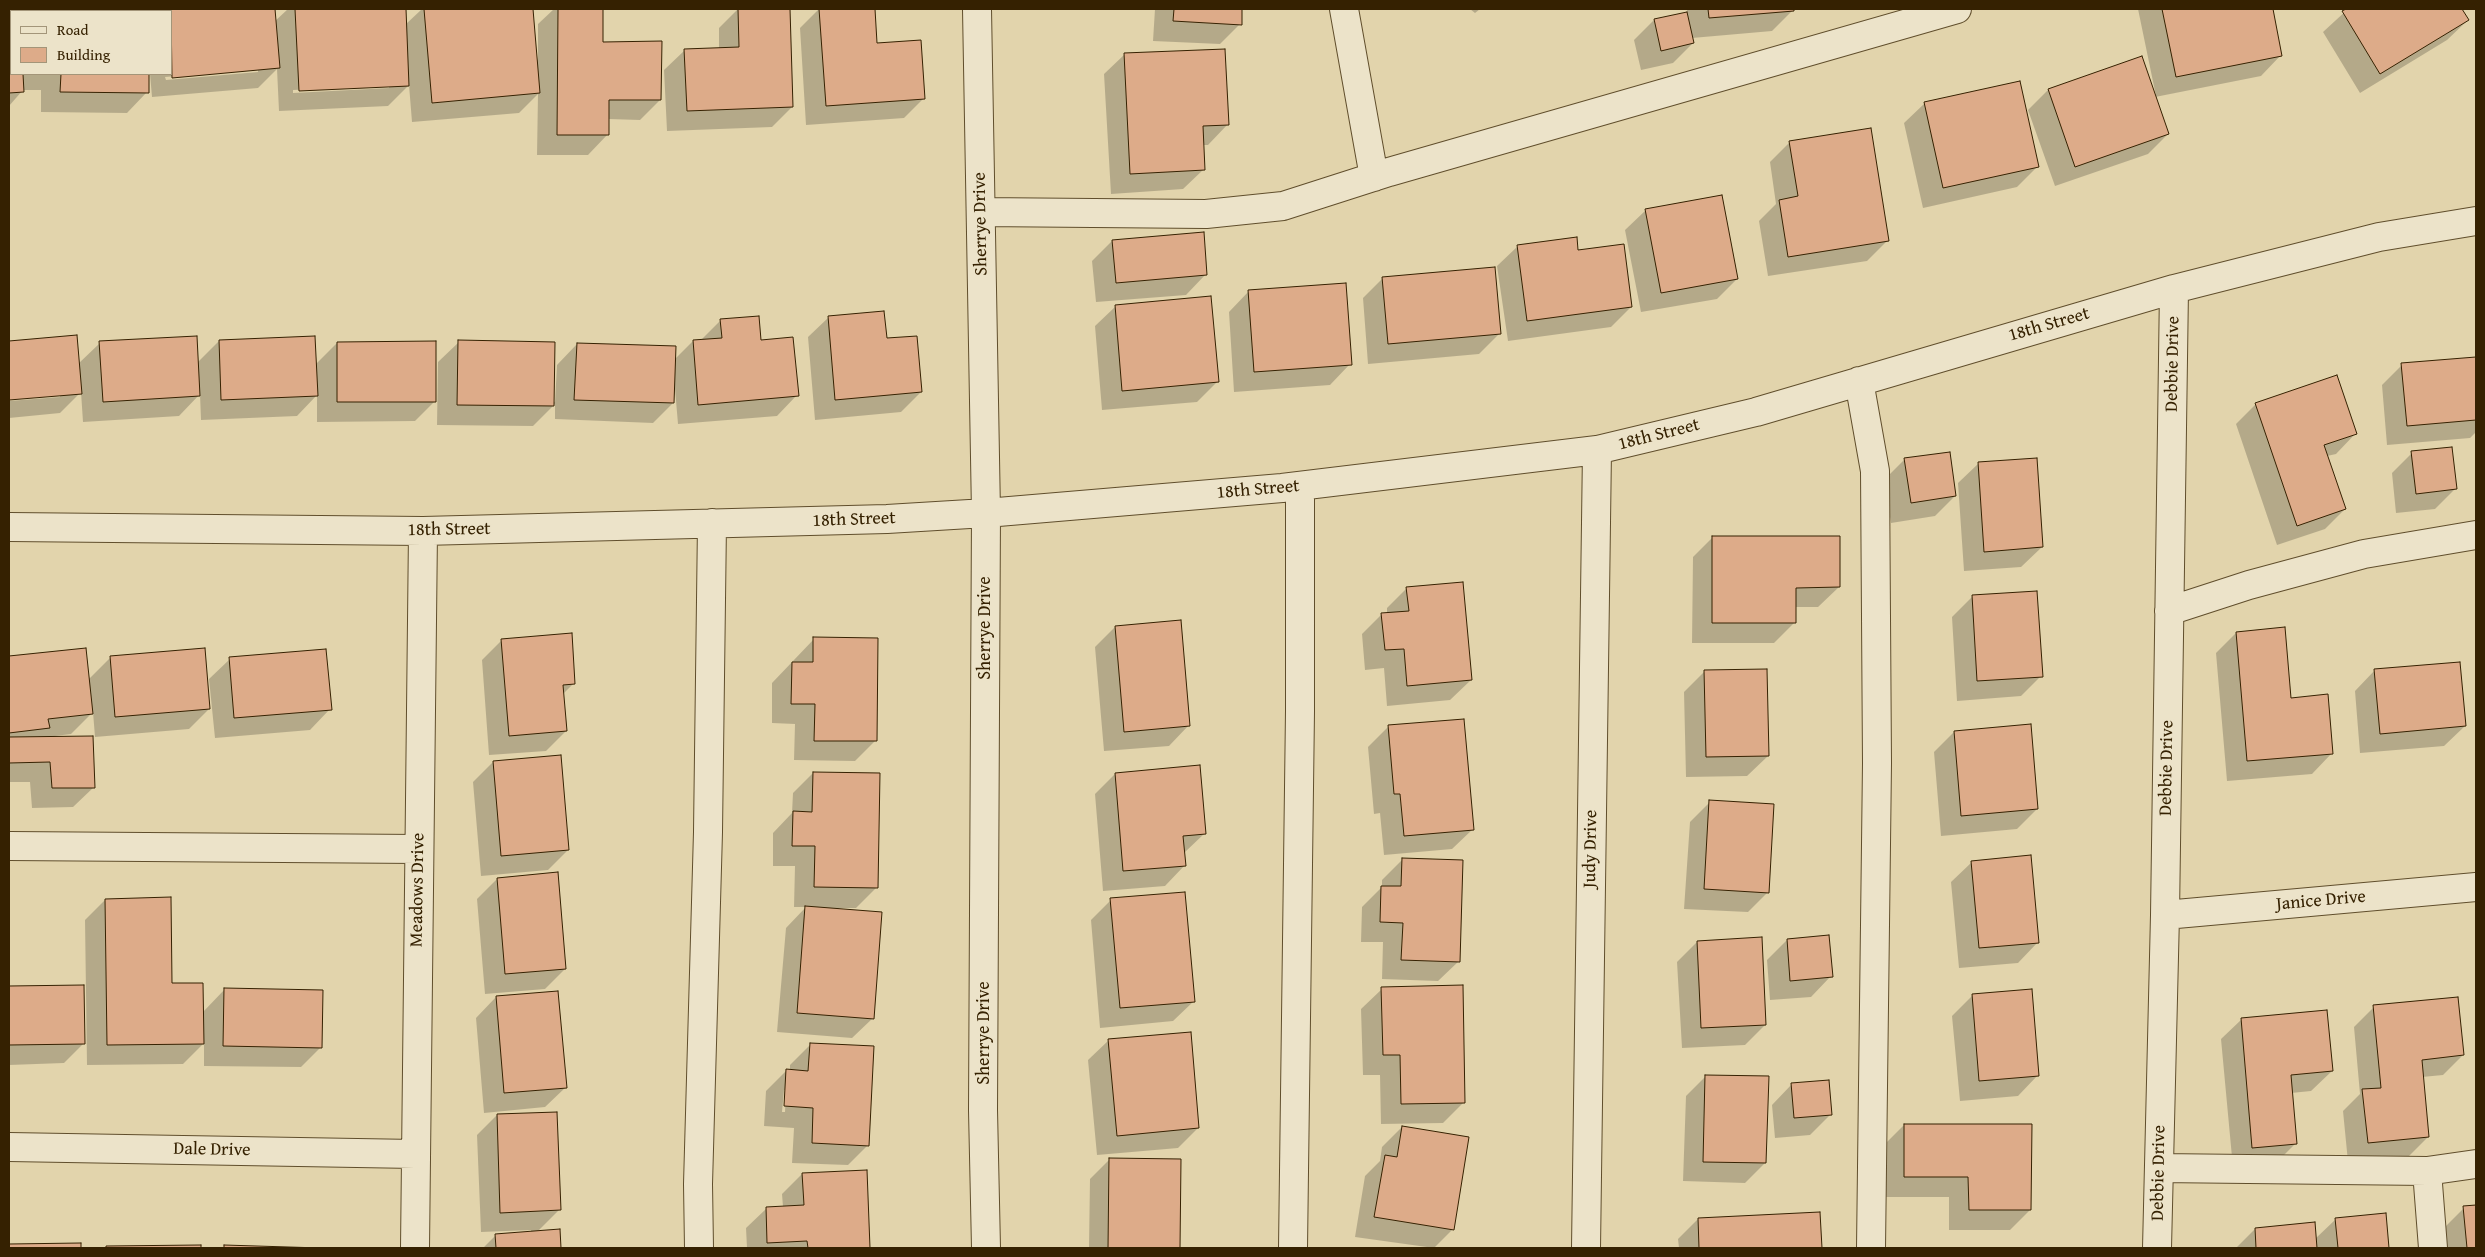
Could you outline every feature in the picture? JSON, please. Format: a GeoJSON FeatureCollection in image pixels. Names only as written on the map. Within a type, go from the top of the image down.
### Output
{"type":"FeatureCollection","features":[{"type":"Feature","properties":{"kind":"street","name":"Sherrye Drive"},"geometry":{"type":"LineString","coordinates":[[977,9],[986,513],[983,1110],[986,1248]]}},
{"type":"Feature","properties":{"kind":"street"},"geometry":{"type":"LineString","coordinates":[[1344,9],[1374,177]]}},
{"type":"Feature","properties":{"kind":"street"},"geometry":{"type":"LineString","coordinates":[[981,212],[1206,214],[1283,206],[1374,177],[1957,9]]}},
{"type":"Feature","properties":{"kind":"street","name":"18th Street"},"geometry":{"type":"LineString","coordinates":[[9,527],[423,531],[887,519],[986,513],[1300,486],[1597,450],[1756,412],[2174,289],[2379,237],[2476,221]]}},
{"type":"Feature","properties":{"kind":"street","name":"Debbie Drive"},"geometry":{"type":"LineString","coordinates":[[2157,1248],[2165,915],[2174,289]]}},
{"type":"Feature","properties":{"kind":"street"},"geometry":{"type":"LineString","coordinates":[[1859,381],[1875,471],[1877,763],[1871,1248]]}},
{"type":"Feature","properties":{"kind":"street","name":"Judy Drive"},"geometry":{"type":"LineString","coordinates":[[1586,1248],[1597,450]]}},
{"type":"Feature","properties":{"kind":"street"},"geometry":{"type":"LineString","coordinates":[[1293,1248],[1300,711],[1300,486]]}},
{"type":"Feature","properties":{"kind":"street"},"geometry":{"type":"LineString","coordinates":[[699,1248],[698,1184],[708,832],[712,523]]}},
{"type":"Feature","properties":{"kind":"street","name":"Meadows Drive"},"geometry":{"type":"LineString","coordinates":[[415,1248],[423,531]]}},
{"type":"Feature","properties":{"kind":"street"},"geometry":{"type":"LineString","coordinates":[[2169,611],[2250,585],[2364,554],[2476,535]]}},
{"type":"Feature","properties":{"kind":"street"},"geometry":{"type":"LineString","coordinates":[[9,846],[419,849]]}},
{"type":"Feature","properties":{"kind":"street","name":"Janice Drive"},"geometry":{"type":"LineString","coordinates":[[2165,915],[2476,887]]}},
{"type":"Feature","properties":{"kind":"street","name":"Dale Drive"},"geometry":{"type":"LineString","coordinates":[[9,1147],[415,1154]]}},
{"type":"Feature","properties":{"kind":"street"},"geometry":{"type":"LineString","coordinates":[[2159,1168],[2427,1171],[2476,1164]]}},
{"type":"Feature","properties":{"kind":"street"},"geometry":{"type":"LineString","coordinates":[[2427,1171],[2433,1248]]}},
{"type":"Feature","properties":{"kind":"building"},"geometry":{"type":"Polygon","coordinates":[[[9,9],[19,9],[10,10],[10,75],[23,75],[24,92],[9,93],[9,9]]]}},
{"type":"Feature","properties":{"kind":"building"},"geometry":{"type":"Polygon","coordinates":[[[36,9],[149,9],[149,10],[36,9]]]}},
{"type":"Feature","properties":{"kind":"building"},"geometry":{"type":"Polygon","coordinates":[[[275,9],[280,68],[172,78],[172,10],[166,10],[275,9]]]}},
{"type":"Feature","properties":{"kind":"building"},"geometry":{"type":"Polygon","coordinates":[[[295,9],[406,9],[409,86],[299,91],[295,9]]]}},
{"type":"Feature","properties":{"kind":"building"},"geometry":{"type":"Polygon","coordinates":[[[424,9],[533,9],[540,93],[432,103],[424,9]]]}},
{"type":"Feature","properties":{"kind":"building"},"geometry":{"type":"Polygon","coordinates":[[[558,9],[603,9],[603,42],[662,41],[661,100],[609,100],[609,135],[557,135],[558,9]]]}},
{"type":"Feature","properties":{"kind":"building"},"geometry":{"type":"Polygon","coordinates":[[[738,9],[790,9],[793,107],[687,111],[684,49],[739,47],[738,9]]]}},
{"type":"Feature","properties":{"kind":"building"},"geometry":{"type":"Polygon","coordinates":[[[819,9],[875,9],[877,43],[921,40],[925,99],[826,106],[819,9]]]}},
{"type":"Feature","properties":{"kind":"building"},"geometry":{"type":"Polygon","coordinates":[[[1174,9],[1242,9],[1242,25],[1173,21],[1174,9]]]}},
{"type":"Feature","properties":{"kind":"building"},"geometry":{"type":"Polygon","coordinates":[[[1708,9],[1794,9],[1794,11],[1709,18],[1708,9]]]}},
{"type":"Feature","properties":{"kind":"building"},"geometry":{"type":"Polygon","coordinates":[[[2162,9],[2273,9],[2282,56],[2176,77],[2162,9]]]}},
{"type":"Feature","properties":{"kind":"building"},"geometry":{"type":"Polygon","coordinates":[[[2346,9],[2462,9],[2469,20],[2380,74],[2342,11],[2346,9]]]}},
{"type":"Feature","properties":{"kind":"building"},"geometry":{"type":"Polygon","coordinates":[[[1687,12],[1694,43],[1661,51],[1654,19],[1687,12]]]}},
{"type":"Feature","properties":{"kind":"building"},"geometry":{"type":"Polygon","coordinates":[[[1225,49],[1229,125],[1203,126],[1205,170],[1130,174],[1124,53],[1225,49]]]}},
{"type":"Feature","properties":{"kind":"building"},"geometry":{"type":"Polygon","coordinates":[[[2142,56],[2169,134],[2075,167],[2048,89],[2142,56]]]}},
{"type":"Feature","properties":{"kind":"building"},"geometry":{"type":"Polygon","coordinates":[[[61,75],[149,75],[149,93],[60,92],[61,75]]]}},
{"type":"Feature","properties":{"kind":"building"},"geometry":{"type":"Polygon","coordinates":[[[2020,81],[2039,167],[1943,188],[1924,102],[2020,81]]]}},
{"type":"Feature","properties":{"kind":"building"},"geometry":{"type":"Polygon","coordinates":[[[1871,128],[1889,241],[1788,257],[1779,200],[1798,196],[1789,141],[1871,128]]]}},
{"type":"Feature","properties":{"kind":"building"},"geometry":{"type":"Polygon","coordinates":[[[1722,195],[1738,279],[1661,293],[1645,209],[1722,195]]]}},
{"type":"Feature","properties":{"kind":"building"},"geometry":{"type":"Polygon","coordinates":[[[1204,232],[1207,275],[1116,283],[1112,240],[1204,232]]]}},
{"type":"Feature","properties":{"kind":"building"},"geometry":{"type":"Polygon","coordinates":[[[1577,237],[1578,250],[1624,244],[1632,307],[1527,321],[1517,245],[1577,237]]]}},
{"type":"Feature","properties":{"kind":"building"},"geometry":{"type":"Polygon","coordinates":[[[1495,267],[1501,334],[1388,344],[1382,277],[1495,267]]]}},
{"type":"Feature","properties":{"kind":"building"},"geometry":{"type":"Polygon","coordinates":[[[1346,283],[1352,365],[1254,372],[1248,290],[1346,283]]]}},
{"type":"Feature","properties":{"kind":"building"},"geometry":{"type":"Polygon","coordinates":[[[1211,296],[1219,382],[1122,391],[1115,305],[1211,296]]]}},
{"type":"Feature","properties":{"kind":"building"},"geometry":{"type":"Polygon","coordinates":[[[884,311],[887,338],[917,336],[922,392],[835,400],[828,316],[884,311]]]}},
{"type":"Feature","properties":{"kind":"building"},"geometry":{"type":"Polygon","coordinates":[[[759,316],[761,340],[793,337],[799,396],[698,405],[693,340],[722,338],[720,319],[759,316]]]}},
{"type":"Feature","properties":{"kind":"building"},"geometry":{"type":"Polygon","coordinates":[[[77,335],[82,394],[9,400],[9,341],[77,335]]]}},
{"type":"Feature","properties":{"kind":"building"},"geometry":{"type":"Polygon","coordinates":[[[197,336],[200,396],[103,402],[99,341],[197,336]]]}},
{"type":"Feature","properties":{"kind":"building"},"geometry":{"type":"Polygon","coordinates":[[[315,336],[318,396],[221,400],[219,340],[315,336]]]}},
{"type":"Feature","properties":{"kind":"building"},"geometry":{"type":"Polygon","coordinates":[[[458,340],[555,342],[554,406],[457,405],[458,340]]]}},
{"type":"Feature","properties":{"kind":"building"},"geometry":{"type":"Polygon","coordinates":[[[436,341],[436,402],[337,402],[337,342],[436,341]]]}},
{"type":"Feature","properties":{"kind":"building"},"geometry":{"type":"Polygon","coordinates":[[[577,343],[676,346],[674,403],[574,400],[577,343]]]}},
{"type":"Feature","properties":{"kind":"building"},"geometry":{"type":"Polygon","coordinates":[[[2476,357],[2476,420],[2407,426],[2401,363],[2476,357]]]}},
{"type":"Feature","properties":{"kind":"building"},"geometry":{"type":"Polygon","coordinates":[[[2337,375],[2357,434],[2324,445],[2346,509],[2297,526],[2255,403],[2337,375]]]}},
{"type":"Feature","properties":{"kind":"building"},"geometry":{"type":"Polygon","coordinates":[[[2452,447],[2457,489],[2416,494],[2411,451],[2452,447]]]}},
{"type":"Feature","properties":{"kind":"building"},"geometry":{"type":"Polygon","coordinates":[[[1950,452],[1956,496],[1911,503],[1904,458],[1950,452]]]}},
{"type":"Feature","properties":{"kind":"building"},"geometry":{"type":"Polygon","coordinates":[[[2037,458],[2043,547],[1984,552],[1978,462],[2037,458]]]}},
{"type":"Feature","properties":{"kind":"building"},"geometry":{"type":"Polygon","coordinates":[[[1712,536],[1840,536],[1840,587],[1796,588],[1796,623],[1712,623],[1712,536]]]}},
{"type":"Feature","properties":{"kind":"building"},"geometry":{"type":"Polygon","coordinates":[[[1463,582],[1472,680],[1407,686],[1404,649],[1385,650],[1381,613],[1409,611],[1406,587],[1463,582]]]}},
{"type":"Feature","properties":{"kind":"building"},"geometry":{"type":"Polygon","coordinates":[[[2037,591],[2043,677],[1977,681],[1972,595],[2037,591]]]}},
{"type":"Feature","properties":{"kind":"building"},"geometry":{"type":"Polygon","coordinates":[[[1181,620],[1190,726],[1124,732],[1115,626],[1181,620]]]}},
{"type":"Feature","properties":{"kind":"building"},"geometry":{"type":"Polygon","coordinates":[[[2285,627],[2291,698],[2328,694],[2333,754],[2247,761],[2236,632],[2285,627]]]}},
{"type":"Feature","properties":{"kind":"building"},"geometry":{"type":"Polygon","coordinates":[[[572,633],[575,684],[563,685],[567,731],[509,736],[501,639],[572,633]]]}},
{"type":"Feature","properties":{"kind":"building"},"geometry":{"type":"Polygon","coordinates":[[[813,637],[878,638],[877,741],[814,741],[815,704],[791,704],[792,662],[813,662],[813,637]]]}},
{"type":"Feature","properties":{"kind":"building"},"geometry":{"type":"Polygon","coordinates":[[[86,648],[93,714],[48,719],[50,728],[9,733],[9,656],[86,648]]]}},
{"type":"Feature","properties":{"kind":"building"},"geometry":{"type":"Polygon","coordinates":[[[205,648],[210,709],[115,717],[110,656],[205,648]]]}},
{"type":"Feature","properties":{"kind":"building"},"geometry":{"type":"Polygon","coordinates":[[[326,649],[332,710],[234,718],[229,657],[326,649]]]}},
{"type":"Feature","properties":{"kind":"building"},"geometry":{"type":"Polygon","coordinates":[[[2460,662],[2466,726],[2380,734],[2374,669],[2460,662]]]}},
{"type":"Feature","properties":{"kind":"building"},"geometry":{"type":"Polygon","coordinates":[[[1767,669],[1769,756],[1706,757],[1704,670],[1767,669]]]}},
{"type":"Feature","properties":{"kind":"building"},"geometry":{"type":"Polygon","coordinates":[[[1464,719],[1474,830],[1404,836],[1400,794],[1394,794],[1388,725],[1464,719]]]}},
{"type":"Feature","properties":{"kind":"building"},"geometry":{"type":"Polygon","coordinates":[[[2031,724],[2038,809],[1961,816],[1954,731],[2031,724]]]}},
{"type":"Feature","properties":{"kind":"building"},"geometry":{"type":"Polygon","coordinates":[[[93,736],[95,788],[52,788],[50,762],[9,763],[9,737],[93,736]]]}},
{"type":"Feature","properties":{"kind":"building"},"geometry":{"type":"Polygon","coordinates":[[[561,755],[569,850],[501,856],[493,761],[561,755]]]}},
{"type":"Feature","properties":{"kind":"building"},"geometry":{"type":"Polygon","coordinates":[[[1200,765],[1206,834],[1183,836],[1186,866],[1123,871],[1115,773],[1200,765]]]}},
{"type":"Feature","properties":{"kind":"building"},"geometry":{"type":"Polygon","coordinates":[[[813,772],[880,773],[878,888],[814,887],[815,846],[792,846],[793,811],[812,812],[813,772]]]}},
{"type":"Feature","properties":{"kind":"building"},"geometry":{"type":"Polygon","coordinates":[[[1709,800],[1774,804],[1769,893],[1704,889],[1709,800]]]}},
{"type":"Feature","properties":{"kind":"building"},"geometry":{"type":"Polygon","coordinates":[[[2031,855],[2039,943],[1979,948],[1971,861],[2031,855]]]}},
{"type":"Feature","properties":{"kind":"building"},"geometry":{"type":"Polygon","coordinates":[[[1402,858],[1463,860],[1460,962],[1401,960],[1403,923],[1380,922],[1381,886],[1401,886],[1402,858]]]}},
{"type":"Feature","properties":{"kind":"building"},"geometry":{"type":"Polygon","coordinates":[[[558,872],[566,969],[505,974],[497,878],[558,872]]]}},
{"type":"Feature","properties":{"kind":"building"},"geometry":{"type":"Polygon","coordinates":[[[1185,892],[1195,1002],[1120,1008],[1110,898],[1185,892]]]}},
{"type":"Feature","properties":{"kind":"building"},"geometry":{"type":"Polygon","coordinates":[[[171,897],[172,983],[203,983],[204,1044],[107,1045],[105,899],[171,897]]]}},
{"type":"Feature","properties":{"kind":"building"},"geometry":{"type":"Polygon","coordinates":[[[805,906],[882,912],[874,1019],[797,1013],[805,906]]]}},
{"type":"Feature","properties":{"kind":"building"},"geometry":{"type":"Polygon","coordinates":[[[1829,935],[1833,977],[1790,981],[1787,939],[1829,935]]]}},
{"type":"Feature","properties":{"kind":"building"},"geometry":{"type":"Polygon","coordinates":[[[1762,937],[1766,1025],[1701,1028],[1697,941],[1762,937]]]}},
{"type":"Feature","properties":{"kind":"building"},"geometry":{"type":"Polygon","coordinates":[[[84,985],[85,1044],[9,1045],[9,986],[84,985]]]}},
{"type":"Feature","properties":{"kind":"building"},"geometry":{"type":"Polygon","coordinates":[[[1463,985],[1465,1103],[1401,1104],[1400,1055],[1383,1055],[1381,987],[1463,985]]]}},
{"type":"Feature","properties":{"kind":"building"},"geometry":{"type":"Polygon","coordinates":[[[224,988],[323,990],[322,1048],[223,1046],[224,988]]]}},
{"type":"Feature","properties":{"kind":"building"},"geometry":{"type":"Polygon","coordinates":[[[2032,989],[2039,1076],[1979,1081],[1972,994],[2032,989]]]}},
{"type":"Feature","properties":{"kind":"building"},"geometry":{"type":"Polygon","coordinates":[[[558,991],[567,1088],[504,1093],[496,996],[558,991]]]}},
{"type":"Feature","properties":{"kind":"building"},"geometry":{"type":"Polygon","coordinates":[[[2458,997],[2464,1055],[2422,1060],[2429,1137],[2368,1143],[2362,1089],[2381,1088],[2373,1005],[2458,997]]]}},
{"type":"Feature","properties":{"kind":"building"},"geometry":{"type":"Polygon","coordinates":[[[2327,1010],[2333,1071],[2291,1075],[2297,1144],[2252,1148],[2241,1018],[2327,1010]]]}},
{"type":"Feature","properties":{"kind":"building"},"geometry":{"type":"Polygon","coordinates":[[[1191,1032],[1199,1128],[1117,1136],[1108,1039],[1191,1032]]]}},
{"type":"Feature","properties":{"kind":"building"},"geometry":{"type":"Polygon","coordinates":[[[810,1043],[874,1046],[869,1146],[812,1143],[813,1108],[784,1106],[786,1069],[808,1071],[810,1043]]]}},
{"type":"Feature","properties":{"kind":"building"},"geometry":{"type":"Polygon","coordinates":[[[1705,1075],[1769,1076],[1766,1163],[1703,1162],[1705,1075]]]}},
{"type":"Feature","properties":{"kind":"building"},"geometry":{"type":"Polygon","coordinates":[[[1829,1080],[1832,1115],[1794,1118],[1791,1083],[1829,1080]]]}},
{"type":"Feature","properties":{"kind":"building"},"geometry":{"type":"Polygon","coordinates":[[[557,1112],[561,1210],[500,1213],[497,1114],[557,1112]]]}},
{"type":"Feature","properties":{"kind":"building"},"geometry":{"type":"Polygon","coordinates":[[[1904,1124],[2032,1124],[2031,1210],[1969,1210],[1968,1177],[1904,1177],[1904,1124]]]}},
{"type":"Feature","properties":{"kind":"building"},"geometry":{"type":"Polygon","coordinates":[[[1402,1126],[1469,1137],[1454,1230],[1374,1217],[1385,1155],[1397,1157],[1402,1126]]]}},
{"type":"Feature","properties":{"kind":"building"},"geometry":{"type":"Polygon","coordinates":[[[1109,1158],[1181,1159],[1180,1248],[1108,1248],[1109,1158]]]}},
{"type":"Feature","properties":{"kind":"building"},"geometry":{"type":"Polygon","coordinates":[[[867,1170],[870,1248],[808,1248],[807,1241],[767,1243],[766,1207],[804,1205],[802,1173],[867,1170]]]}},
{"type":"Feature","properties":{"kind":"building"},"geometry":{"type":"Polygon","coordinates":[[[2476,1205],[2476,1248],[2467,1248],[2463,1206],[2476,1205]]]}},
{"type":"Feature","properties":{"kind":"building"},"geometry":{"type":"Polygon","coordinates":[[[1820,1212],[1822,1248],[1699,1248],[1698,1218],[1820,1212]]]}},
{"type":"Feature","properties":{"kind":"building"},"geometry":{"type":"Polygon","coordinates":[[[2386,1213],[2389,1248],[2338,1248],[2335,1218],[2386,1213]]]}},
{"type":"Feature","properties":{"kind":"building"},"geometry":{"type":"Polygon","coordinates":[[[2315,1222],[2317,1248],[2256,1248],[2255,1228],[2315,1222]]]}},
{"type":"Feature","properties":{"kind":"building"},"geometry":{"type":"Polygon","coordinates":[[[560,1229],[561,1248],[496,1248],[495,1234],[560,1229]]]}},
{"type":"Feature","properties":{"kind":"building"},"geometry":{"type":"Polygon","coordinates":[[[81,1243],[81,1248],[9,1248],[9,1244],[81,1243]]]}},
{"type":"Feature","properties":{"kind":"building"},"geometry":{"type":"Polygon","coordinates":[[[201,1245],[201,1248],[106,1248],[106,1246],[201,1245]]]}},
{"type":"Feature","properties":{"kind":"building"},"geometry":{"type":"Polygon","coordinates":[[[224,1245],[321,1248],[224,1248],[224,1245]]]}}]}
